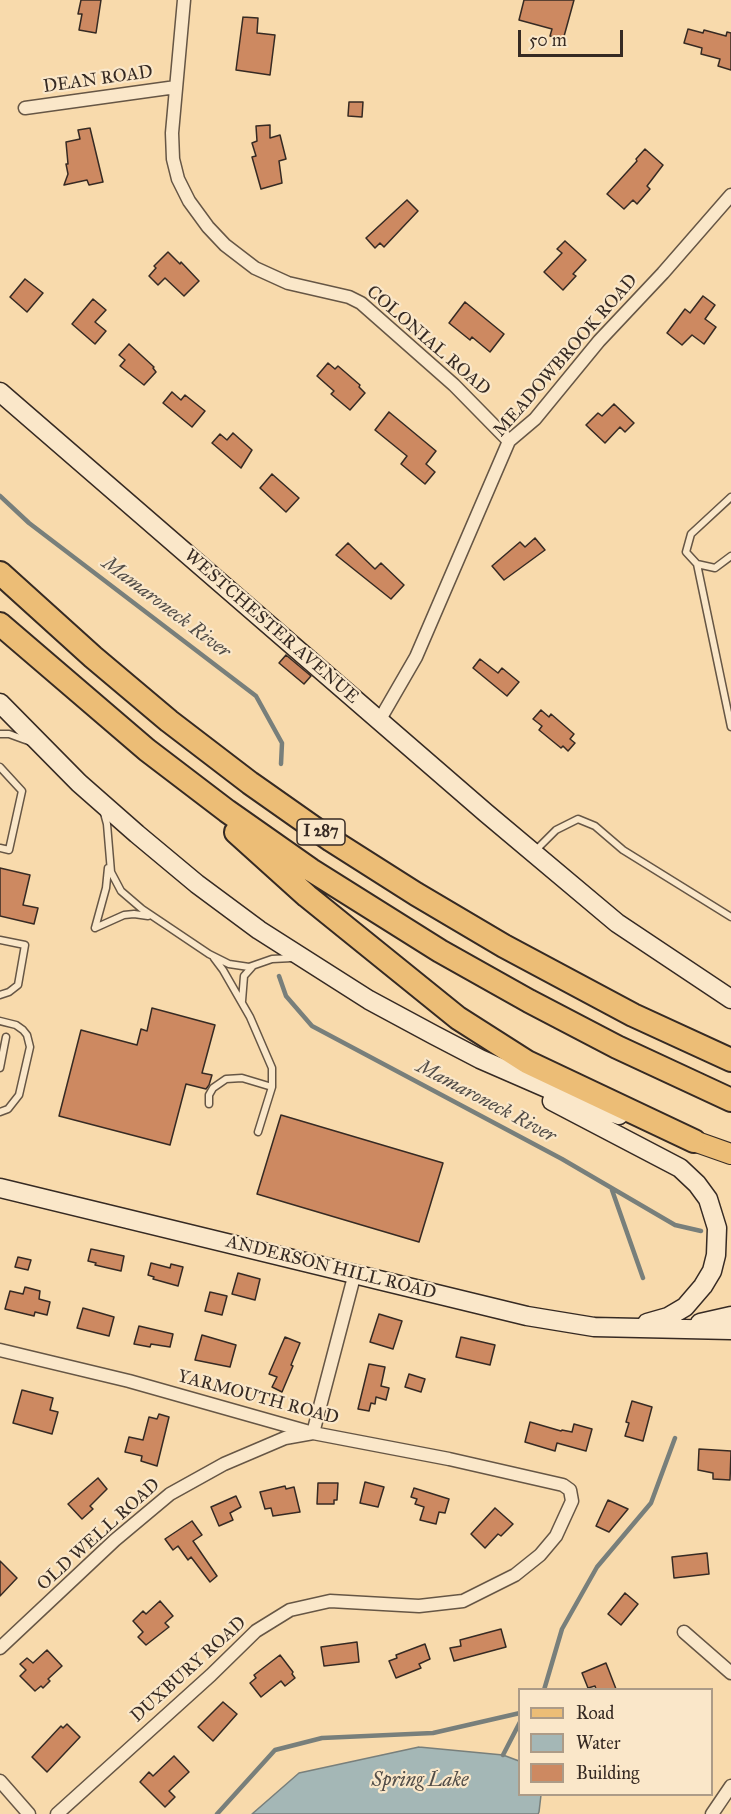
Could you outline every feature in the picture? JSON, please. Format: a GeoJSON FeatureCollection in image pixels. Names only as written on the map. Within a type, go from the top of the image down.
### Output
{"type":"FeatureCollection","features":[{"type":"Feature","properties":{"kind":"highway","name":"I 287"},"geometry":{"type":"LineString","coordinates":[[0,573],[85,650],[161,714],[233,771],[290,812],[416,894],[504,946],[591,994],[731,1060]]}},
{"type":"Feature","properties":{"kind":"highway","name":"I 287"},"geometry":{"type":"LineString","coordinates":[[0,624],[147,750],[303,864],[440,951],[585,1031],[731,1100]]}},
{"type":"Feature","properties":{"kind":"highway"},"geometry":{"type":"LineString","coordinates":[[147,750],[307,896],[458,1018],[527,1062],[694,1141]]}},
{"type":"Feature","properties":{"kind":"highway"},"geometry":{"type":"LineString","coordinates":[[679,1037],[731,1054]]}},
{"type":"Feature","properties":{"kind":"main road","name":"WESTCHESTER AVENUE"},"geometry":{"type":"LineString","coordinates":[[0,392],[538,857]]}},
{"type":"Feature","properties":{"kind":"main road"},"geometry":{"type":"LineString","coordinates":[[0,703],[99,801],[196,884],[259,930],[369,1000],[480,1059],[561,1107],[680,1168],[697,1184],[708,1199],[717,1228],[712,1271],[703,1286],[685,1307],[668,1317],[617,1328]]}},
{"type":"Feature","properties":{"kind":"main road"},"geometry":{"type":"LineString","coordinates":[[538,857],[648,935],[731,984]]}},
{"type":"Feature","properties":{"kind":"main road"},"geometry":{"type":"LineString","coordinates":[[538,857],[617,923],[731,999]]}},
{"type":"Feature","properties":{"kind":"main road"},"geometry":{"type":"LineString","coordinates":[[480,1059],[572,1099],[731,1154]]}},
{"type":"Feature","properties":{"kind":"main road","name":"ANDERSON HILL ROAD"},"geometry":{"type":"LineString","coordinates":[[0,1188],[527,1316],[594,1327],[731,1330]]}},
{"type":"Feature","properties":{"kind":"main road","name":"ANDERSON HILL ROAD"},"geometry":{"type":"LineString","coordinates":[[666,1329],[731,1316]]}},
{"type":"Feature","properties":{"kind":"street","name":"COLONIAL ROAD"},"geometry":{"type":"LineString","coordinates":[[184,0],[172,133],[173,159],[178,179],[189,201],[208,227],[225,245],[255,268],[288,283],[349,297],[361,303],[454,385],[509,441]]}},
{"type":"Feature","properties":{"kind":"street","name":"DEAN ROAD"},"geometry":{"type":"LineString","coordinates":[[25,108],[176,87]]}},
{"type":"Feature","properties":{"kind":"street","name":"MEADOWBROOK ROAD"},"geometry":{"type":"LineString","coordinates":[[379,721],[416,657],[509,441],[535,419],[599,341],[663,273],[731,195]]}},
{"type":"Feature","properties":{"kind":"street"},"geometry":{"type":"LineString","coordinates":[[313,1433],[355,1273]]}},
{"type":"Feature","properties":{"kind":"street","name":"YARMOUTH ROAD"},"geometry":{"type":"LineString","coordinates":[[0,1350],[129,1381],[313,1433],[509,1473]]}},
{"type":"Feature","properties":{"kind":"street","name":"OLD WELL ROAD"},"geometry":{"type":"LineString","coordinates":[[0,1648],[115,1540],[170,1494],[234,1460],[285,1438],[313,1433]]}},
{"type":"Feature","properties":{"kind":"street","name":"DUXBURY ROAD"},"geometry":{"type":"LineString","coordinates":[[57,1814],[211,1676],[256,1631],[290,1610],[330,1601],[419,1606],[447,1604],[463,1601],[515,1575],[540,1555],[556,1536],[572,1501],[570,1490],[563,1485],[509,1473]]}},
{"type":"Feature","properties":{"kind":"street"},"geometry":{"type":"LineString","coordinates":[[684,1632],[731,1672]]}},
{"type":"Feature","properties":{"kind":"street"},"geometry":{"type":"LineString","coordinates":[[0,1781],[29,1814]]}},
{"type":"Feature","properties":{"kind":"street"},"geometry":{"type":"LineString","coordinates":[[712,1814],[731,1786]]}},
{"type":"Feature","properties":{"kind":"lane"},"geometry":{"type":"LineString","coordinates":[[731,497],[692,534],[686,552],[697,564],[731,727]]}},
{"type":"Feature","properties":{"kind":"lane"},"geometry":{"type":"LineString","coordinates":[[697,564],[715,568],[730,558],[731,568]]}},
{"type":"Feature","properties":{"kind":"lane"},"geometry":{"type":"LineString","coordinates":[[0,734],[9,734],[42,747]]}},
{"type":"Feature","properties":{"kind":"lane"},"geometry":{"type":"LineString","coordinates":[[0,767],[22,791],[9,850],[0,848]]}},
{"type":"Feature","properties":{"kind":"lane"},"geometry":{"type":"LineString","coordinates":[[99,801],[107,824],[108,862],[106,888],[95,928],[124,915],[142,914],[154,917]]}},
{"type":"Feature","properties":{"kind":"lane"},"geometry":{"type":"LineString","coordinates":[[538,857],[556,830],[578,819],[595,826],[623,849],[731,917]]}},
{"type":"Feature","properties":{"kind":"lane"},"geometry":{"type":"LineString","coordinates":[[108,862],[115,882],[122,891],[154,917],[209,954],[229,964],[254,966],[283,957],[306,961]]}},
{"type":"Feature","properties":{"kind":"lane"},"geometry":{"type":"LineString","coordinates":[[0,940],[25,945],[18,985],[0,995]]}},
{"type":"Feature","properties":{"kind":"lane"},"geometry":{"type":"LineString","coordinates":[[209,954],[218,963],[242,1002],[272,1068],[272,1087],[258,1132]]}},
{"type":"Feature","properties":{"kind":"lane"},"geometry":{"type":"LineString","coordinates":[[242,1002],[244,976],[254,966]]}},
{"type":"Feature","properties":{"kind":"lane"},"geometry":{"type":"LineString","coordinates":[[0,1022],[16,1025],[23,1030],[30,1047],[19,1095],[8,1109],[0,1112]]}},
{"type":"Feature","properties":{"kind":"lane"},"geometry":{"type":"LineString","coordinates":[[0,1068],[6,1037]]}},
{"type":"Feature","properties":{"kind":"lane"},"geometry":{"type":"LineString","coordinates":[[209,1104],[209,1095],[213,1088],[226,1079],[242,1078],[272,1087]]}},
{"type":"Feature","properties":{"kind":"water","name":"Spring Lake"},"geometry":{"type":"Polygon","coordinates":[[[419,1747],[503,1755],[518,1761],[518,1796],[541,1796],[539,1812],[538,1814],[252,1814],[299,1773],[419,1747]]]}},
{"type":"Feature","properties":{"kind":"building"},"geometry":{"type":"Polygon","coordinates":[[[81,0],[101,0],[96,33],[79,30],[82,14],[78,14],[81,0]]]}},
{"type":"Feature","properties":{"kind":"building"},"geometry":{"type":"Polygon","coordinates":[[[524,0],[574,0],[563,40],[550,36],[552,29],[519,20],[524,0]]]}},
{"type":"Feature","properties":{"kind":"building"},"geometry":{"type":"Polygon","coordinates":[[[243,17],[258,18],[257,33],[275,35],[270,75],[236,70],[243,17]]]}},
{"type":"Feature","properties":{"kind":"building"},"geometry":{"type":"Polygon","coordinates":[[[688,29],[703,33],[704,30],[726,36],[727,32],[731,33],[731,70],[718,66],[720,59],[701,54],[702,48],[684,43],[688,29]]]}},
{"type":"Feature","properties":{"kind":"building"},"geometry":{"type":"Polygon","coordinates":[[[349,102],[363,102],[362,117],[348,116],[349,102]]]}},
{"type":"Feature","properties":{"kind":"building"},"geometry":{"type":"Polygon","coordinates":[[[270,125],[270,138],[280,135],[286,159],[279,161],[282,183],[261,189],[252,157],[256,156],[252,143],[257,141],[256,126],[270,125]]]}},
{"type":"Feature","properties":{"kind":"building"},"geometry":{"type":"Polygon","coordinates":[[[90,128],[103,182],[89,185],[87,180],[64,185],[68,174],[66,142],[80,139],[78,130],[90,128]]]}},
{"type":"Feature","properties":{"kind":"building"},"geometry":{"type":"Polygon","coordinates":[[[645,149],[663,165],[647,186],[650,189],[637,204],[633,200],[624,209],[607,194],[645,149]]]}},
{"type":"Feature","properties":{"kind":"building"},"geometry":{"type":"Polygon","coordinates":[[[407,200],[418,211],[384,247],[380,243],[375,248],[366,238],[407,200]]]}},
{"type":"Feature","properties":{"kind":"building"},"geometry":{"type":"Polygon","coordinates":[[[565,241],[586,260],[563,290],[544,272],[562,253],[557,249],[565,241]]]}},
{"type":"Feature","properties":{"kind":"building"},"geometry":{"type":"Polygon","coordinates":[[[168,252],[199,281],[184,296],[165,278],[158,285],[149,276],[156,268],[154,266],[168,252]]]}},
{"type":"Feature","properties":{"kind":"building"},"geometry":{"type":"Polygon","coordinates":[[[25,279],[43,293],[27,312],[10,297],[25,279]]]}},
{"type":"Feature","properties":{"kind":"building"},"geometry":{"type":"Polygon","coordinates":[[[703,296],[715,305],[705,319],[716,327],[704,344],[692,335],[682,345],[667,333],[685,309],[690,313],[703,296]]]}},
{"type":"Feature","properties":{"kind":"building"},"geometry":{"type":"Polygon","coordinates":[[[93,299],[106,310],[95,322],[106,331],[95,344],[72,324],[93,299]]]}},
{"type":"Feature","properties":{"kind":"building"},"geometry":{"type":"Polygon","coordinates":[[[465,302],[504,334],[490,352],[472,337],[470,340],[449,323],[465,302]]]}},
{"type":"Feature","properties":{"kind":"building"},"geometry":{"type":"Polygon","coordinates":[[[129,344],[154,367],[156,372],[144,385],[120,366],[125,360],[119,355],[129,344]]]}},
{"type":"Feature","properties":{"kind":"building"},"geometry":{"type":"Polygon","coordinates":[[[328,363],[335,369],[338,366],[360,385],[359,387],[365,393],[350,410],[331,394],[334,391],[317,376],[328,363]]]}},
{"type":"Feature","properties":{"kind":"building"},"geometry":{"type":"Polygon","coordinates":[[[172,392],[181,400],[185,395],[205,411],[192,427],[163,403],[172,392]]]}},
{"type":"Feature","properties":{"kind":"building"},"geometry":{"type":"Polygon","coordinates":[[[614,404],[634,423],[625,432],[620,427],[605,443],[586,425],[598,413],[602,416],[614,404]]]}},
{"type":"Feature","properties":{"kind":"building"},"geometry":{"type":"Polygon","coordinates":[[[389,412],[436,451],[426,464],[435,472],[425,484],[401,464],[407,456],[375,430],[389,412]]]}},
{"type":"Feature","properties":{"kind":"building"},"geometry":{"type":"Polygon","coordinates":[[[233,433],[252,450],[241,468],[212,443],[220,434],[227,440],[233,433]]]}},
{"type":"Feature","properties":{"kind":"building"},"geometry":{"type":"Polygon","coordinates":[[[272,474],[299,498],[286,512],[260,488],[272,474]]]}},
{"type":"Feature","properties":{"kind":"building"},"geometry":{"type":"Polygon","coordinates":[[[535,538],[545,550],[504,580],[492,566],[520,542],[525,547],[535,538]]]}},
{"type":"Feature","properties":{"kind":"building"},"geometry":{"type":"Polygon","coordinates":[[[348,543],[375,569],[381,563],[404,585],[391,599],[336,555],[348,543]]]}},
{"type":"Feature","properties":{"kind":"building"},"geometry":{"type":"Polygon","coordinates":[[[286,655],[311,676],[304,684],[279,663],[286,655]]]}},
{"type":"Feature","properties":{"kind":"building"},"geometry":{"type":"Polygon","coordinates":[[[480,659],[498,673],[502,668],[519,682],[507,696],[473,668],[480,659]]]}},
{"type":"Feature","properties":{"kind":"building"},"geometry":{"type":"Polygon","coordinates":[[[541,710],[549,717],[551,714],[574,734],[570,739],[575,743],[568,751],[539,730],[542,726],[533,719],[541,710]]]}},
{"type":"Feature","properties":{"kind":"building"},"geometry":{"type":"Polygon","coordinates":[[[0,868],[30,875],[23,905],[38,908],[34,924],[0,916],[0,868]]]}},
{"type":"Feature","properties":{"kind":"building"},"geometry":{"type":"Polygon","coordinates":[[[152,1008],[215,1025],[202,1073],[212,1075],[209,1085],[206,1089],[186,1084],[170,1145],[59,1116],[81,1030],[137,1045],[141,1029],[147,1031],[152,1008]]]}},
{"type":"Feature","properties":{"kind":"building"},"geometry":{"type":"Polygon","coordinates":[[[281,1115],[443,1163],[419,1242],[257,1194],[281,1115]]]}},
{"type":"Feature","properties":{"kind":"building"},"geometry":{"type":"Polygon","coordinates":[[[91,1249],[124,1256],[121,1271],[88,1261],[91,1249]]]}},
{"type":"Feature","properties":{"kind":"building"},"geometry":{"type":"Polygon","coordinates":[[[18,1257],[31,1260],[28,1270],[15,1267],[18,1257]]]}},
{"type":"Feature","properties":{"kind":"building"},"geometry":{"type":"Polygon","coordinates":[[[151,1263],[170,1268],[171,1264],[183,1267],[178,1286],[153,1279],[154,1277],[148,1275],[151,1263]]]}},
{"type":"Feature","properties":{"kind":"building"},"geometry":{"type":"Polygon","coordinates":[[[238,1273],[260,1279],[255,1300],[232,1294],[238,1273]]]}},
{"type":"Feature","properties":{"kind":"building"},"geometry":{"type":"Polygon","coordinates":[[[25,1287],[40,1291],[39,1299],[50,1302],[47,1315],[35,1312],[34,1316],[5,1309],[10,1291],[23,1294],[25,1287]]]}},
{"type":"Feature","properties":{"kind":"building"},"geometry":{"type":"Polygon","coordinates":[[[210,1292],[227,1296],[222,1315],[205,1311],[210,1292]]]}},
{"type":"Feature","properties":{"kind":"building"},"geometry":{"type":"Polygon","coordinates":[[[83,1308],[114,1317],[109,1336],[77,1328],[83,1308]]]}},
{"type":"Feature","properties":{"kind":"building"},"geometry":{"type":"Polygon","coordinates":[[[379,1314],[402,1321],[393,1349],[370,1342],[379,1314]]]}},
{"type":"Feature","properties":{"kind":"building"},"geometry":{"type":"Polygon","coordinates":[[[139,1326],[173,1334],[170,1347],[134,1344],[139,1326]]]}},
{"type":"Feature","properties":{"kind":"building"},"geometry":{"type":"Polygon","coordinates":[[[202,1335],[236,1345],[230,1367],[195,1360],[202,1335]]]}},
{"type":"Feature","properties":{"kind":"building"},"geometry":{"type":"Polygon","coordinates":[[[285,1337],[300,1343],[282,1392],[272,1387],[277,1377],[269,1374],[285,1337]]]}},
{"type":"Feature","properties":{"kind":"building"},"geometry":{"type":"Polygon","coordinates":[[[461,1337],[495,1345],[490,1365],[456,1357],[461,1337]]]}},
{"type":"Feature","properties":{"kind":"building"},"geometry":{"type":"Polygon","coordinates":[[[369,1364],[385,1367],[381,1386],[389,1388],[386,1400],[376,1397],[375,1404],[371,1403],[369,1411],[358,1409],[369,1364]]]}},
{"type":"Feature","properties":{"kind":"building"},"geometry":{"type":"Polygon","coordinates":[[[409,1374],[425,1379],[421,1392],[405,1387],[409,1374]]]}},
{"type":"Feature","properties":{"kind":"building"},"geometry":{"type":"Polygon","coordinates":[[[22,1390],[53,1398],[50,1410],[58,1412],[52,1434],[13,1423],[22,1390]]]}},
{"type":"Feature","properties":{"kind":"building"},"geometry":{"type":"Polygon","coordinates":[[[632,1401],[652,1407],[643,1441],[625,1436],[632,1401]]]}},
{"type":"Feature","properties":{"kind":"building"},"geometry":{"type":"Polygon","coordinates":[[[159,1414],[169,1417],[157,1466],[141,1461],[142,1456],[125,1452],[129,1437],[143,1440],[149,1417],[157,1419],[159,1414]]]}},
{"type":"Feature","properties":{"kind":"building"},"geometry":{"type":"Polygon","coordinates":[[[530,1422],[561,1431],[572,1432],[574,1424],[592,1429],[586,1451],[557,1443],[555,1451],[525,1442],[530,1422]]]}},
{"type":"Feature","properties":{"kind":"building"},"geometry":{"type":"Polygon","coordinates":[[[699,1449],[731,1451],[730,1480],[713,1479],[713,1473],[698,1470],[699,1449]]]}},
{"type":"Feature","properties":{"kind":"building"},"geometry":{"type":"Polygon","coordinates":[[[98,1478],[107,1489],[90,1506],[93,1509],[82,1519],[68,1504],[98,1478]]]}},
{"type":"Feature","properties":{"kind":"building"},"geometry":{"type":"Polygon","coordinates":[[[365,1482],[384,1487],[378,1507],[360,1503],[365,1482]]]}},
{"type":"Feature","properties":{"kind":"building"},"geometry":{"type":"Polygon","coordinates":[[[318,1483],[338,1483],[337,1500],[334,1500],[334,1504],[317,1504],[318,1483]]]}},
{"type":"Feature","properties":{"kind":"building"},"geometry":{"type":"Polygon","coordinates":[[[285,1486],[286,1489],[294,1487],[300,1512],[273,1516],[271,1508],[265,1509],[260,1492],[285,1486]]]}},
{"type":"Feature","properties":{"kind":"building"},"geometry":{"type":"Polygon","coordinates":[[[414,1488],[449,1499],[445,1513],[439,1512],[436,1524],[420,1520],[424,1507],[415,1504],[417,1499],[411,1497],[414,1488]]]}},
{"type":"Feature","properties":{"kind":"building"},"geometry":{"type":"Polygon","coordinates":[[[236,1496],[241,1507],[230,1513],[233,1520],[219,1526],[211,1507],[236,1496]]]}},
{"type":"Feature","properties":{"kind":"building"},"geometry":{"type":"Polygon","coordinates":[[[608,1500],[628,1509],[609,1532],[596,1526],[608,1500]]]}},
{"type":"Feature","properties":{"kind":"building"},"geometry":{"type":"Polygon","coordinates":[[[495,1508],[513,1524],[501,1536],[498,1534],[485,1548],[471,1534],[495,1508]]]}},
{"type":"Feature","properties":{"kind":"building"},"geometry":{"type":"Polygon","coordinates":[[[192,1521],[202,1535],[193,1541],[217,1576],[210,1582],[191,1557],[188,1560],[178,1546],[173,1550],[165,1539],[192,1521]]]}},
{"type":"Feature","properties":{"kind":"building"},"geometry":{"type":"Polygon","coordinates":[[[707,1553],[709,1574],[674,1578],[672,1557],[707,1553]]]}},
{"type":"Feature","properties":{"kind":"building"},"geometry":{"type":"Polygon","coordinates":[[[0,1561],[17,1578],[0,1596],[0,1561]]]}},
{"type":"Feature","properties":{"kind":"building"},"geometry":{"type":"Polygon","coordinates":[[[625,1593],[638,1604],[621,1625],[608,1614],[625,1593]]]}},
{"type":"Feature","properties":{"kind":"building"},"geometry":{"type":"Polygon","coordinates":[[[160,1601],[173,1616],[165,1623],[169,1627],[146,1645],[138,1637],[143,1632],[133,1621],[143,1611],[146,1614],[160,1601]]]}},
{"type":"Feature","properties":{"kind":"building"},"geometry":{"type":"Polygon","coordinates":[[[501,1629],[506,1647],[454,1661],[450,1648],[461,1646],[460,1640],[501,1629]]]}},
{"type":"Feature","properties":{"kind":"building"},"geometry":{"type":"Polygon","coordinates":[[[357,1642],[359,1662],[324,1666],[321,1647],[357,1642]]]}},
{"type":"Feature","properties":{"kind":"building"},"geometry":{"type":"Polygon","coordinates":[[[425,1644],[430,1659],[419,1664],[421,1668],[396,1678],[389,1661],[397,1658],[396,1655],[425,1644]]]}},
{"type":"Feature","properties":{"kind":"building"},"geometry":{"type":"Polygon","coordinates":[[[47,1650],[62,1666],[48,1679],[50,1681],[43,1688],[41,1686],[35,1691],[20,1676],[26,1670],[20,1664],[27,1658],[33,1663],[47,1650]]]}},
{"type":"Feature","properties":{"kind":"building"},"geometry":{"type":"Polygon","coordinates":[[[280,1655],[295,1678],[285,1686],[281,1681],[261,1697],[250,1683],[256,1678],[254,1675],[280,1655]]]}},
{"type":"Feature","properties":{"kind":"building"},"geometry":{"type":"Polygon","coordinates":[[[606,1663],[616,1688],[596,1688],[595,1686],[588,1688],[582,1673],[606,1663]]]}},
{"type":"Feature","properties":{"kind":"building"},"geometry":{"type":"Polygon","coordinates":[[[223,1702],[237,1714],[213,1741],[198,1727],[223,1702]]]}},
{"type":"Feature","properties":{"kind":"building"},"geometry":{"type":"Polygon","coordinates":[[[67,1724],[80,1737],[47,1772],[32,1757],[61,1726],[63,1728],[67,1724]]]}},
{"type":"Feature","properties":{"kind":"building"},"geometry":{"type":"Polygon","coordinates":[[[174,1756],[189,1772],[169,1791],[175,1797],[165,1807],[140,1782],[149,1772],[153,1776],[174,1756]]]}},
{"type":"Feature","properties":{"kind":"waterway","name":"Mamaroneck River"},"geometry":{"type":"LineString","coordinates":[[0,496],[29,523],[256,696],[282,743],[281,764]]}},
{"type":"Feature","properties":{"kind":"waterway","name":"Mamaroneck River"},"geometry":{"type":"LineString","coordinates":[[279,976],[286,996],[312,1026],[562,1159],[675,1225],[701,1231]]}},
{"type":"Feature","properties":{"kind":"waterway"},"geometry":{"type":"LineString","coordinates":[[612,1190],[643,1278]]}},
{"type":"Feature","properties":{"kind":"waterway"},"geometry":{"type":"LineString","coordinates":[[545,1688],[562,1629],[597,1567],[651,1503],[675,1438]]}},
{"type":"Feature","properties":{"kind":"waterway"},"geometry":{"type":"LineString","coordinates":[[217,1814],[275,1750],[322,1738],[433,1733],[518,1713]]}},
{"type":"Feature","properties":{"kind":"waterway"},"geometry":{"type":"LineString","coordinates":[[503,1755],[518,1726]]}}]}
